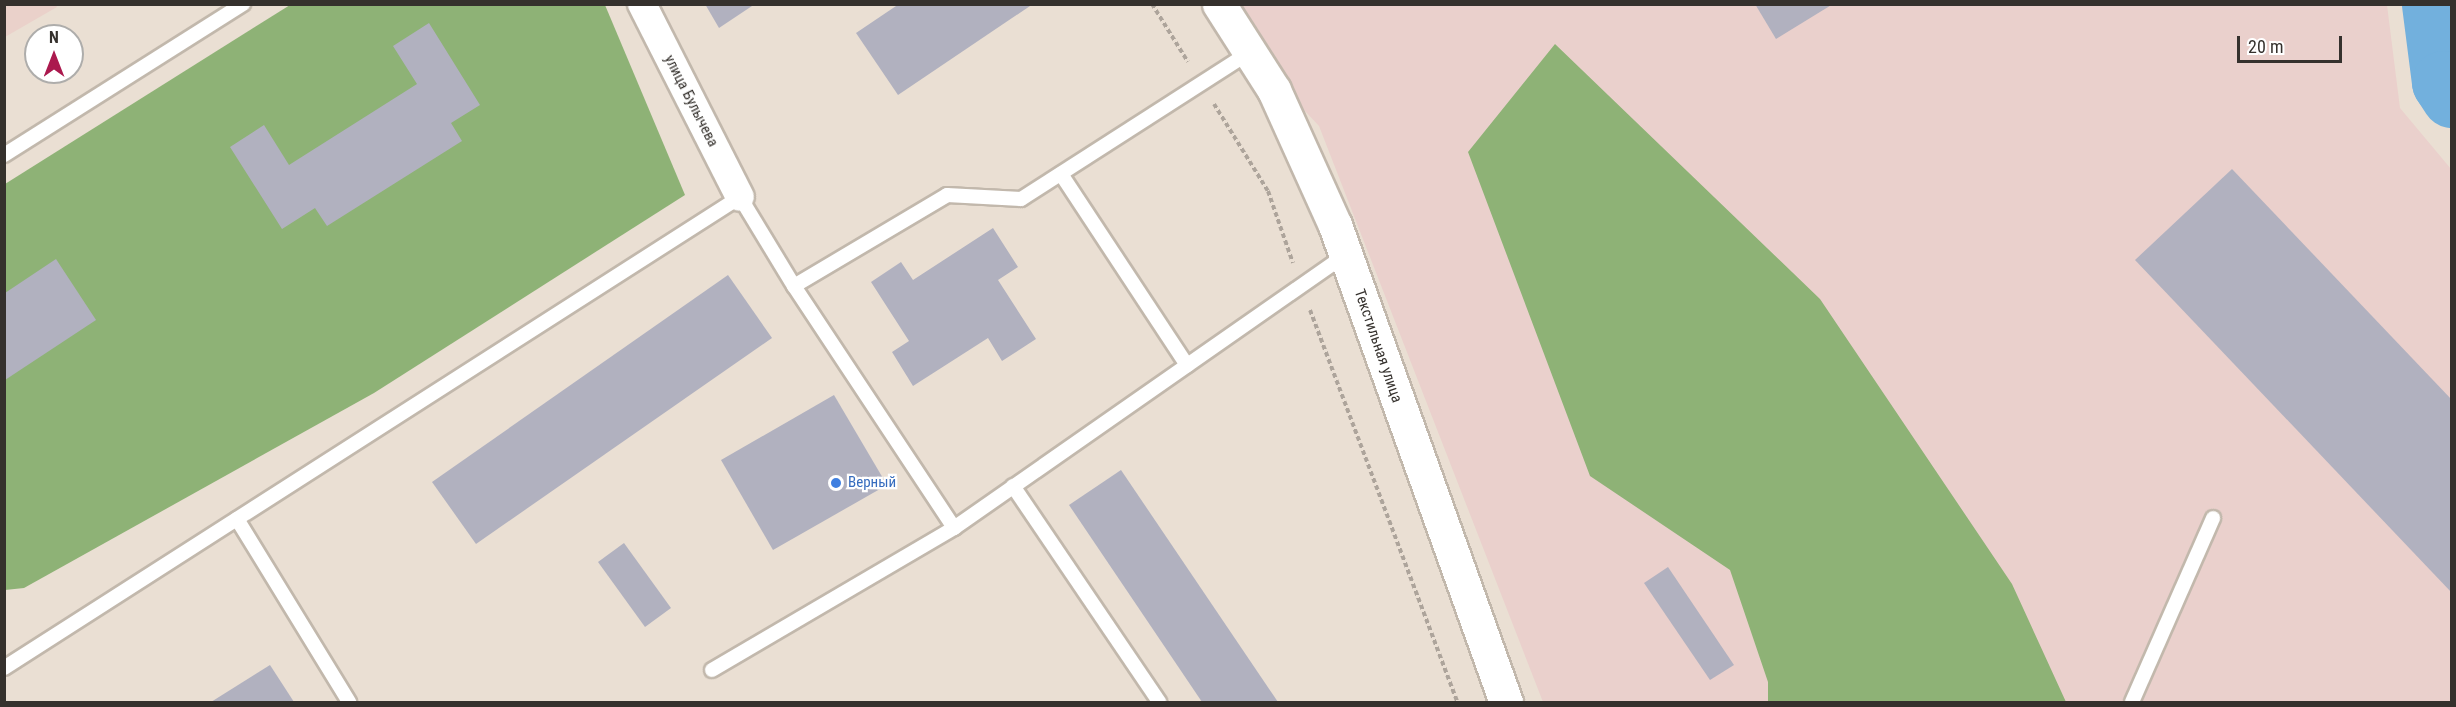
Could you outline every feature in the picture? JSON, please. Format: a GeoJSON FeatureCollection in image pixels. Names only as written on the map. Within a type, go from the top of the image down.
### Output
{"type":"FeatureCollection","features":[{"type":"Feature","properties":{"kind":"main road","name":"Текстильная улица"},"geometry":{"type":"LineString","coordinates":[[1219,4],[1274,90],[1346,255],[1506,702]]}},
{"type":"Feature","properties":{"kind":"street","name":"улица Булычева"},"geometry":{"type":"LineString","coordinates":[[642,4],[740,197]]}},
{"type":"Feature","properties":{"kind":"lane"},"geometry":{"type":"LineString","coordinates":[[4,155],[243,4]]}},
{"type":"Feature","properties":{"kind":"lane"},"geometry":{"type":"LineString","coordinates":[[794,286],[947,195],[1021,199],[1250,52]]}},
{"type":"Feature","properties":{"kind":"lane"},"geometry":{"type":"LineString","coordinates":[[1061,174],[1187,366]]}},
{"type":"Feature","properties":{"kind":"lane"},"geometry":{"type":"LineString","coordinates":[[4,668],[740,197],[794,286],[954,528]]}},
{"type":"Feature","properties":{"kind":"lane"},"geometry":{"type":"LineString","coordinates":[[712,670],[954,528],[1346,255]]}},
{"type":"Feature","properties":{"kind":"lane"},"geometry":{"type":"LineString","coordinates":[[1013,486],[1159,702]]}},
{"type":"Feature","properties":{"kind":"lane"},"geometry":{"type":"LineString","coordinates":[[2132,702],[2213,518]]}},
{"type":"Feature","properties":{"kind":"lane"},"geometry":{"type":"LineString","coordinates":[[237,519],[349,702]]}},
{"type":"Feature","properties":{"kind":"path"},"geometry":{"type":"LineString","coordinates":[[1152,4],[1268,191],[1301,286],[1457,702]]}},
{"type":"Feature","properties":{"kind":"shaded area"},"geometry":{"type":"Polygon","coordinates":[[[5,5],[56,5],[57,7],[5,37],[5,5]]]}},
{"type":"Feature","properties":{"kind":"shaded area"},"geometry":{"type":"Polygon","coordinates":[[[1221,5],[2387,5],[2400,108],[2451,169],[2451,702],[1543,702],[1319,126],[1250,52],[1221,5]]]}},
{"type":"Feature","properties":{"kind":"green space"},"geometry":{"type":"Polygon","coordinates":[[[290,5],[605,5],[685,195],[374,393],[24,588],[5,590],[5,184],[290,5]]]}},
{"type":"Feature","properties":{"kind":"green space"},"geometry":{"type":"Polygon","coordinates":[[[1555,44],[1820,299],[2012,584],[2066,702],[1768,702],[1768,682],[1730,570],[1590,476],[1468,152],[1555,44]]]}},
{"type":"Feature","properties":{"kind":"building"},"geometry":{"type":"Polygon","coordinates":[[[705,4],[755,4],[719,28],[705,4]]]}},
{"type":"Feature","properties":{"kind":"building"},"geometry":{"type":"Polygon","coordinates":[[[899,4],[1033,4],[898,95],[856,33],[899,4]]]}},
{"type":"Feature","properties":{"kind":"building"},"geometry":{"type":"Polygon","coordinates":[[[1755,4],[1833,4],[1776,39],[1755,4]]]}},
{"type":"Feature","properties":{"kind":"building"},"geometry":{"type":"Polygon","coordinates":[[[429,23],[480,105],[451,123],[462,141],[327,226],[315,208],[282,229],[230,147],[264,125],[289,165],[417,84],[393,46],[429,23]]]}},
{"type":"Feature","properties":{"kind":"building"},"geometry":{"type":"Polygon","coordinates":[[[2232,169],[2452,400],[2452,593],[2135,260],[2232,169]]]}},
{"type":"Feature","properties":{"kind":"building"},"geometry":{"type":"Polygon","coordinates":[[[993,228],[1018,267],[998,280],[1036,339],[1002,361],[988,338],[913,386],[892,352],[909,341],[871,282],[901,262],[913,280],[993,228]]]}},
{"type":"Feature","properties":{"kind":"building"},"geometry":{"type":"Polygon","coordinates":[[[56,259],[96,320],[5,380],[5,293],[56,259]]]}},
{"type":"Feature","properties":{"kind":"building"},"geometry":{"type":"Polygon","coordinates":[[[728,275],[772,338],[476,544],[432,482],[728,275]]]}},
{"type":"Feature","properties":{"kind":"building"},"geometry":{"type":"Polygon","coordinates":[[[834,395],[887,485],[773,550],[721,460],[834,395]]]}},
{"type":"Feature","properties":{"kind":"building"},"geometry":{"type":"Polygon","coordinates":[[[1121,470],[1278,702],[1202,702],[1069,505],[1121,470]]]}},
{"type":"Feature","properties":{"kind":"building"},"geometry":{"type":"Polygon","coordinates":[[[624,543],[671,608],[645,627],[598,562],[624,543]]]}},
{"type":"Feature","properties":{"kind":"building"},"geometry":{"type":"Polygon","coordinates":[[[1668,567],[1734,665],[1710,680],[1644,583],[1668,567]]]}},
{"type":"Feature","properties":{"kind":"building"},"geometry":{"type":"Polygon","coordinates":[[[270,665],[294,702],[211,702],[270,665]]]}},
{"type":"Feature","properties":{"kind":"waterway"},"geometry":{"type":"LineString","coordinates":[[2433,4],[2443,82],[2452,96]]}},
{"type":"Feature","properties":{"kind":"place","name":"Верный"},"geometry":{"type":"Point","coordinates":[836,483]}}]}
